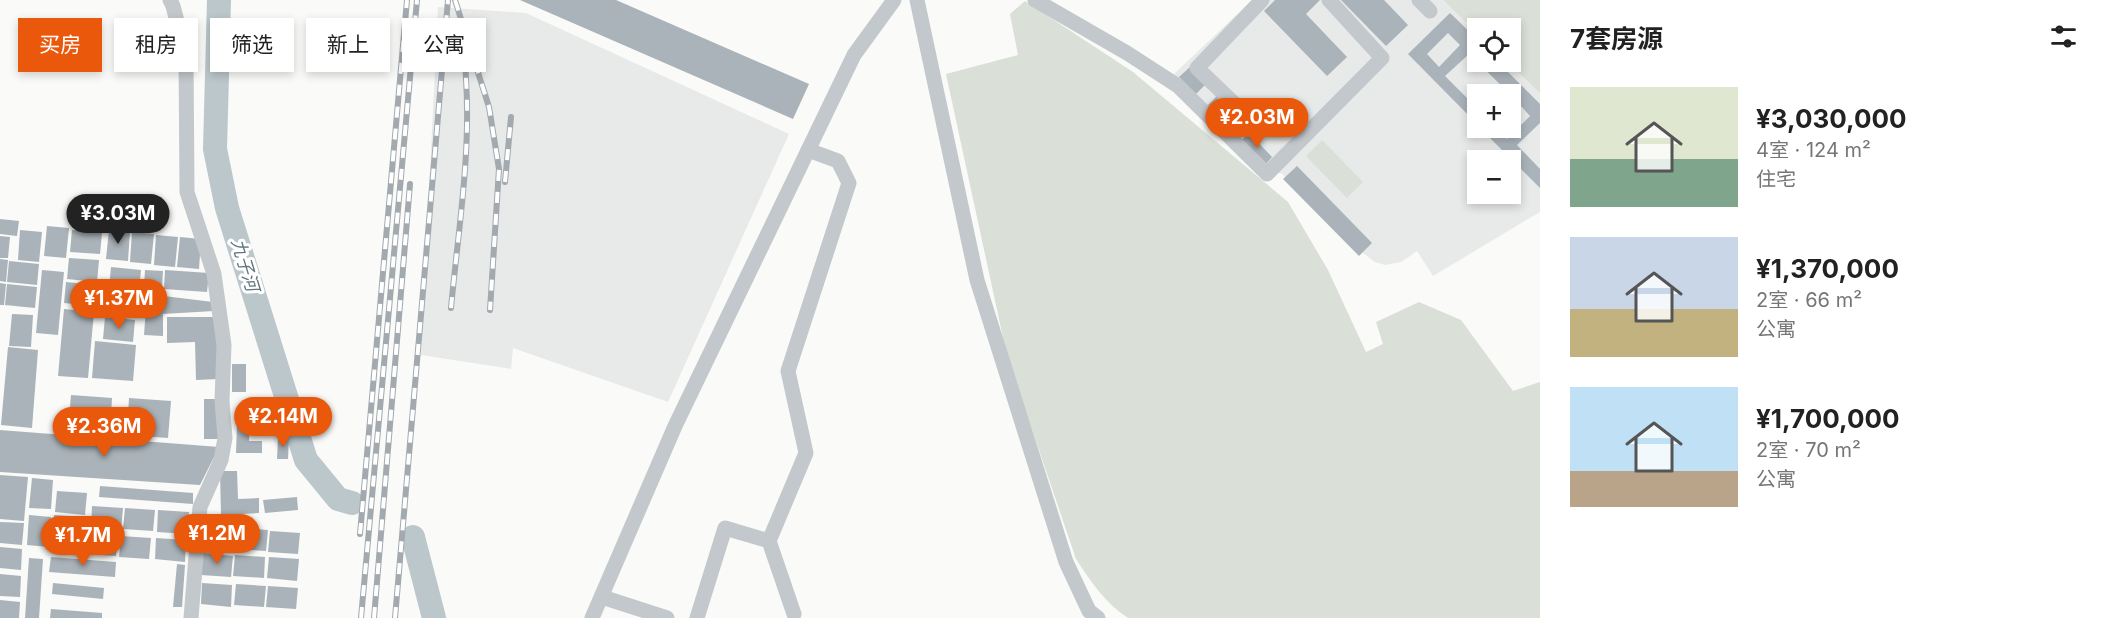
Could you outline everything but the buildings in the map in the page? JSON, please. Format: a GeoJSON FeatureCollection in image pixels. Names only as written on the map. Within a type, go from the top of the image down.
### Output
{"type":"FeatureCollection","features":[{"type":"Feature","properties":{"kind":"street"},"geometry":{"type":"LineString","coordinates":[[170,0],[186,56],[188,192],[214,274],[224,345],[222,401],[225,438],[221,460],[200,507],[191,618]]}},
{"type":"Feature","properties":{"kind":"street"},"geometry":{"type":"LineString","coordinates":[[592,618],[675,426],[854,55],[894,0]]}},
{"type":"Feature","properties":{"kind":"street"},"geometry":{"type":"LineString","coordinates":[[917,0],[977,280],[1065,562],[1089,611],[1098,618]]}},
{"type":"Feature","properties":{"kind":"street"},"geometry":{"type":"LineString","coordinates":[[1035,0],[1128,53],[1178,86],[1267,174],[1382,58],[1329,0]]}},
{"type":"Feature","properties":{"kind":"street"},"geometry":{"type":"LineString","coordinates":[[1243,112],[1197,68],[1262,0]]}},
{"type":"Feature","properties":{"kind":"street"},"geometry":{"type":"LineString","coordinates":[[794,614],[769,541],[806,453],[788,371],[849,183],[838,161],[808,150]]}},
{"type":"Feature","properties":{"kind":"street"},"geometry":{"type":"LineString","coordinates":[[697,618],[725,528],[769,541]]}},
{"type":"Feature","properties":{"kind":"street"},"geometry":{"type":"LineString","coordinates":[[602,597],[667,618]]}},
{"type":"Feature","properties":{"kind":"shaded area"},"geometry":{"type":"Polygon","coordinates":[[[1252,0],[1443,0],[1467,23],[1467,72],[1518,72],[1540,93],[1540,212],[1433,276],[1417,251],[1401,262],[1385,265],[1375,262],[1359,250],[1282,174],[1264,167],[1174,74],[1252,0]]]}},
{"type":"Feature","properties":{"kind":"shaded area"},"geometry":{"type":"Polygon","coordinates":[[[1443,0],[1540,0],[1540,93],[1518,72],[1521,72],[1521,18],[1467,18],[1467,23],[1443,0]]]}},
{"type":"Feature","properties":{"kind":"shaded area"},"geometry":{"type":"Polygon","coordinates":[[[1025,1],[1133,72],[1288,202],[1328,270],[1366,352],[1383,344],[1376,322],[1419,302],[1461,320],[1513,391],[1540,382],[1540,618],[1128,618],[1099,592],[1076,559],[1007,356],[946,74],[1018,55],[1010,14],[1025,1]]]}},
{"type":"Feature","properties":{"kind":"shaded area"},"geometry":{"type":"Polygon","coordinates":[[[438,7],[526,13],[789,134],[668,402],[513,348],[511,369],[421,355],[435,72],[486,72],[486,18],[437,18],[438,7]]]}},
{"type":"Feature","properties":{"kind":"shaded area"},"geometry":{"type":"Polygon","coordinates":[[[1322,140],[1363,182],[1347,198],[1306,156],[1322,140]]]}},
{"type":"Feature","properties":{"kind":"waterway","name":"九子河"},"geometry":{"type":"LineString","coordinates":[[219,0],[215,149],[227,208],[306,460],[338,499],[352,503]]}},
{"type":"Feature","properties":{"kind":"waterway","name":"九子河"},"geometry":{"type":"LineString","coordinates":[[413,537],[434,618]]}},
{"type":"Feature","properties":{"kind":"railway"},"geometry":{"type":"LineString","coordinates":[[360,534],[407,0]]}},
{"type":"Feature","properties":{"kind":"railway"},"geometry":{"type":"LineString","coordinates":[[361,618],[417,0]]}},
{"type":"Feature","properties":{"kind":"railway"},"geometry":{"type":"LineString","coordinates":[[395,618],[448,0]]}},
{"type":"Feature","properties":{"kind":"railway"},"geometry":{"type":"LineString","coordinates":[[455,0],[489,107],[499,169],[490,310]]}},
{"type":"Feature","properties":{"kind":"railway"},"geometry":{"type":"LineString","coordinates":[[451,308],[467,136],[466,72]]}},
{"type":"Feature","properties":{"kind":"railway"},"geometry":{"type":"LineString","coordinates":[[505,182],[511,117]]}},
{"type":"Feature","properties":{"kind":"railway"},"geometry":{"type":"LineString","coordinates":[[374,618],[410,184]]}}]}
